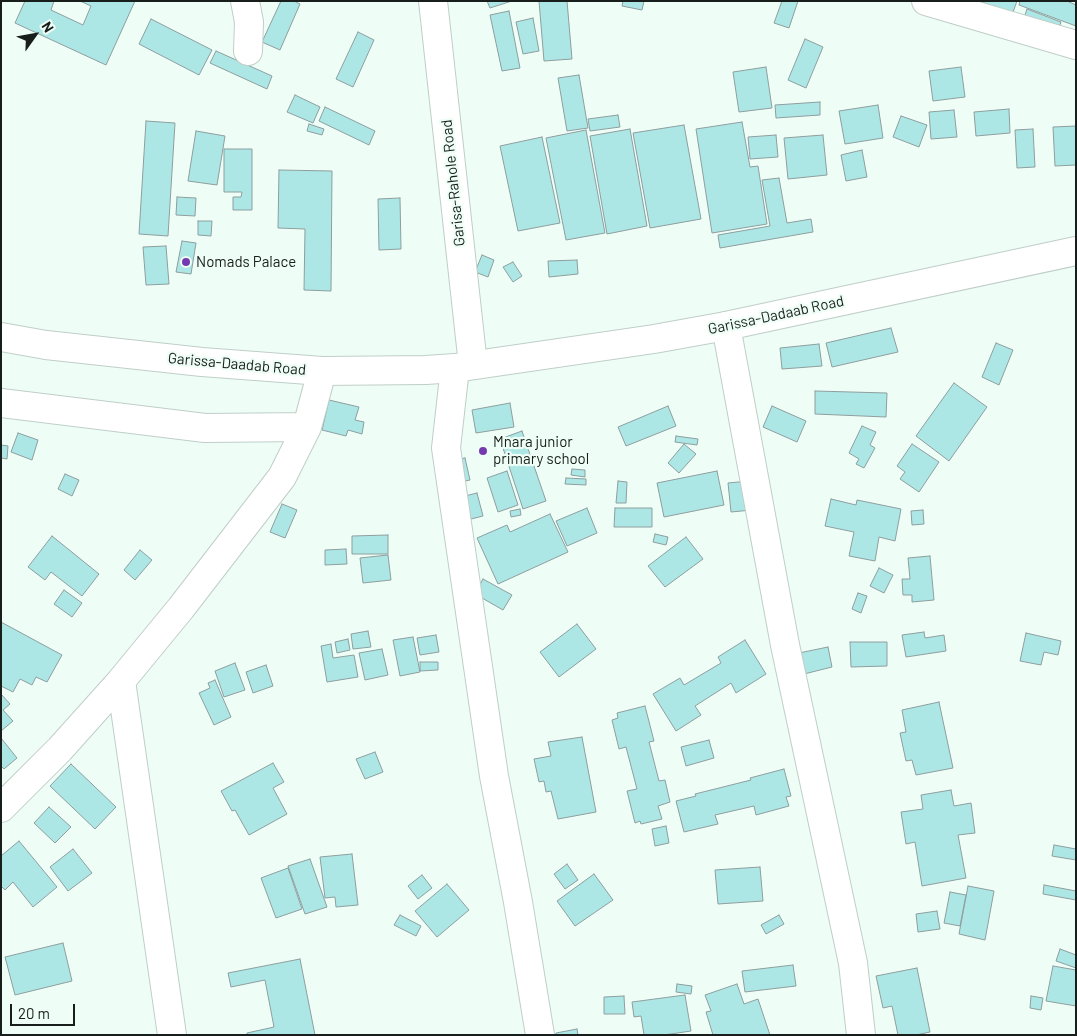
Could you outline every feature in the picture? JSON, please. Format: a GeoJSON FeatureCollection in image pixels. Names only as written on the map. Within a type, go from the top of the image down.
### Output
{"type":"FeatureCollection","features":[{"type":"Feature","properties":{"kind":"main road"},"geometry":{"type":"LineString","coordinates":[[245,1],[249,22],[248,51]]}},
{"type":"Feature","properties":{"kind":"main road","name":"Garisa-Rahole Road"},"geometry":{"type":"LineString","coordinates":[[433,1],[464,366],[446,448],[494,776],[518,902],[540,1035]]}},
{"type":"Feature","properties":{"kind":"main road"},"geometry":{"type":"LineString","coordinates":[[926,1],[1076,46]]}},
{"type":"Feature","properties":{"kind":"main road","name":"Garissa-Dadaab Road"},"geometry":{"type":"LineString","coordinates":[[464,366],[654,339],[726,326],[1076,251]]}},
{"type":"Feature","properties":{"kind":"main road"},"geometry":{"type":"LineString","coordinates":[[726,326],[785,645],[853,963],[861,1035]]}},
{"type":"Feature","properties":{"kind":"main road","name":"Garissa-Daadab Road"},"geometry":{"type":"LineString","coordinates":[[1,338],[202,362],[322,371],[426,370],[464,366]]}},
{"type":"Feature","properties":{"kind":"main road"},"geometry":{"type":"LineString","coordinates":[[1,808],[60,749],[122,681],[282,477],[307,427],[322,371]]}},
{"type":"Feature","properties":{"kind":"main road"},"geometry":{"type":"LineString","coordinates":[[1,404],[67,410],[205,428],[307,427]]}},
{"type":"Feature","properties":{"kind":"main road"},"geometry":{"type":"LineString","coordinates":[[122,681],[172,1035]]}},
{"type":"Feature","properties":{"kind":"building"},"geometry":{"type":"Polygon","coordinates":[[[25,1],[54,1],[51,10],[83,25],[91,6],[80,1],[135,1],[106,65],[15,23],[25,1]]]}},
{"type":"Feature","properties":{"kind":"building"},"geometry":{"type":"Polygon","coordinates":[[[281,1],[294,1],[300,4],[280,50],[262,42],[281,1]]]}},
{"type":"Feature","properties":{"kind":"building"},"geometry":{"type":"Polygon","coordinates":[[[487,1],[512,1],[490,8],[487,1]]]}},
{"type":"Feature","properties":{"kind":"building"},"geometry":{"type":"Polygon","coordinates":[[[539,1],[567,1],[572,59],[544,61],[539,1]]]}},
{"type":"Feature","properties":{"kind":"building"},"geometry":{"type":"Polygon","coordinates":[[[623,1],[644,1],[642,10],[622,6],[623,1]]]}},
{"type":"Feature","properties":{"kind":"building"},"geometry":{"type":"Polygon","coordinates":[[[782,1],[798,1],[789,28],[774,23],[782,1]]]}},
{"type":"Feature","properties":{"kind":"building"},"geometry":{"type":"Polygon","coordinates":[[[980,1],[1017,1],[1012,15],[980,1]]]}},
{"type":"Feature","properties":{"kind":"building"},"geometry":{"type":"Polygon","coordinates":[[[1020,1],[1067,1],[1076,5],[1076,26],[1019,5],[1020,1]]]}},
{"type":"Feature","properties":{"kind":"building"},"geometry":{"type":"Polygon","coordinates":[[[1027,9],[1061,22],[1057,34],[1023,21],[1027,9]]]}},
{"type":"Feature","properties":{"kind":"building"},"geometry":{"type":"Polygon","coordinates":[[[509,11],[520,68],[502,71],[490,15],[509,11]]]}},
{"type":"Feature","properties":{"kind":"building"},"geometry":{"type":"Polygon","coordinates":[[[533,18],[539,51],[523,54],[516,22],[533,18]]]}},
{"type":"Feature","properties":{"kind":"building"},"geometry":{"type":"Polygon","coordinates":[[[151,19],[212,50],[199,75],[139,44],[151,19]]]}},
{"type":"Feature","properties":{"kind":"building"},"geometry":{"type":"Polygon","coordinates":[[[358,32],[374,40],[353,87],[336,79],[358,32]]]}},
{"type":"Feature","properties":{"kind":"building"},"geometry":{"type":"Polygon","coordinates":[[[805,39],[823,47],[806,88],[788,80],[805,39]]]}},
{"type":"Feature","properties":{"kind":"building"},"geometry":{"type":"Polygon","coordinates":[[[216,51],[272,76],[267,89],[210,63],[216,51]]]}},
{"type":"Feature","properties":{"kind":"building"},"geometry":{"type":"Polygon","coordinates":[[[766,67],[772,108],[739,112],[733,72],[766,67]]]}},
{"type":"Feature","properties":{"kind":"building"},"geometry":{"type":"Polygon","coordinates":[[[961,67],[965,97],[933,101],[929,71],[961,67]]]}},
{"type":"Feature","properties":{"kind":"building"},"geometry":{"type":"Polygon","coordinates":[[[579,75],[588,128],[567,131],[558,78],[579,75]]]}},
{"type":"Feature","properties":{"kind":"building"},"geometry":{"type":"Polygon","coordinates":[[[295,95],[320,107],[313,123],[287,112],[295,95]]]}},
{"type":"Feature","properties":{"kind":"building"},"geometry":{"type":"Polygon","coordinates":[[[820,102],[820,115],[776,118],[775,105],[820,102]]]}},
{"type":"Feature","properties":{"kind":"building"},"geometry":{"type":"Polygon","coordinates":[[[878,105],[883,138],[845,144],[839,111],[878,105]]]}},
{"type":"Feature","properties":{"kind":"building"},"geometry":{"type":"Polygon","coordinates":[[[325,107],[375,131],[369,145],[319,121],[325,107]]]}},
{"type":"Feature","properties":{"kind":"building"},"geometry":{"type":"Polygon","coordinates":[[[1009,109],[1010,133],[976,136],[974,112],[1009,109]]]}},
{"type":"Feature","properties":{"kind":"building"},"geometry":{"type":"Polygon","coordinates":[[[954,110],[957,137],[931,139],[929,112],[954,110]]]}},
{"type":"Feature","properties":{"kind":"building"},"geometry":{"type":"Polygon","coordinates":[[[618,115],[620,127],[590,131],[588,119],[618,115]]]}},
{"type":"Feature","properties":{"kind":"building"},"geometry":{"type":"Polygon","coordinates":[[[901,116],[927,125],[919,147],[893,137],[901,116]]]}},
{"type":"Feature","properties":{"kind":"building"},"geometry":{"type":"Polygon","coordinates":[[[146,121],[175,123],[168,236],[139,234],[146,121]]]}},
{"type":"Feature","properties":{"kind":"building"},"geometry":{"type":"Polygon","coordinates":[[[742,122],[750,167],[758,166],[767,224],[712,233],[696,129],[742,122]]]}},
{"type":"Feature","properties":{"kind":"building"},"geometry":{"type":"Polygon","coordinates":[[[309,124],[324,129],[322,135],[307,131],[309,124]]]}},
{"type":"Feature","properties":{"kind":"building"},"geometry":{"type":"Polygon","coordinates":[[[684,125],[701,219],[650,228],[633,133],[684,125]]]}},
{"type":"Feature","properties":{"kind":"building"},"geometry":{"type":"Polygon","coordinates":[[[1076,126],[1076,165],[1055,166],[1053,127],[1076,126]]]}},
{"type":"Feature","properties":{"kind":"building"},"geometry":{"type":"Polygon","coordinates":[[[630,129],[647,226],[607,234],[590,136],[630,129]]]}},
{"type":"Feature","properties":{"kind":"building"},"geometry":{"type":"Polygon","coordinates":[[[1033,129],[1035,167],[1017,168],[1015,130],[1033,129]]]}},
{"type":"Feature","properties":{"kind":"building"},"geometry":{"type":"Polygon","coordinates":[[[586,130],[605,233],[566,240],[546,138],[586,130]]]}},
{"type":"Feature","properties":{"kind":"building"},"geometry":{"type":"Polygon","coordinates":[[[196,131],[225,136],[217,185],[188,181],[196,131]]]}},
{"type":"Feature","properties":{"kind":"building"},"geometry":{"type":"Polygon","coordinates":[[[776,135],[778,157],[750,159],[748,137],[776,135]]]}},
{"type":"Feature","properties":{"kind":"building"},"geometry":{"type":"Polygon","coordinates":[[[823,135],[827,175],[788,179],[784,138],[823,135]]]}},
{"type":"Feature","properties":{"kind":"building"},"geometry":{"type":"Polygon","coordinates":[[[542,137],[560,223],[518,231],[500,146],[542,137]]]}},
{"type":"Feature","properties":{"kind":"building"},"geometry":{"type":"Polygon","coordinates":[[[224,149],[252,149],[252,210],[233,210],[233,197],[241,197],[242,192],[224,192],[224,149]]]}},
{"type":"Feature","properties":{"kind":"building"},"geometry":{"type":"Polygon","coordinates":[[[862,150],[867,177],[846,181],[841,155],[862,150]]]}},
{"type":"Feature","properties":{"kind":"building"},"geometry":{"type":"Polygon","coordinates":[[[279,170],[332,171],[331,291],[304,290],[305,229],[278,228],[279,170]]]}},
{"type":"Feature","properties":{"kind":"building"},"geometry":{"type":"Polygon","coordinates":[[[779,178],[787,223],[811,219],[813,232],[720,248],[718,235],[770,226],[762,180],[779,178]]]}},
{"type":"Feature","properties":{"kind":"building"},"geometry":{"type":"Polygon","coordinates":[[[177,197],[196,198],[195,216],[176,215],[177,197]]]}},
{"type":"Feature","properties":{"kind":"building"},"geometry":{"type":"Polygon","coordinates":[[[400,198],[401,249],[379,250],[378,199],[400,198]]]}},
{"type":"Feature","properties":{"kind":"building"},"geometry":{"type":"Polygon","coordinates":[[[198,221],[212,221],[211,236],[198,235],[198,221]]]}},
{"type":"Feature","properties":{"kind":"building"},"geometry":{"type":"Polygon","coordinates":[[[182,241],[196,243],[191,274],[176,272],[182,241]]]}},
{"type":"Feature","properties":{"kind":"building"},"geometry":{"type":"Polygon","coordinates":[[[166,246],[169,284],[146,285],[143,247],[166,246]]]}},
{"type":"Feature","properties":{"kind":"building"},"geometry":{"type":"Polygon","coordinates":[[[482,255],[494,260],[488,277],[475,272],[482,255]]]}},
{"type":"Feature","properties":{"kind":"building"},"geometry":{"type":"Polygon","coordinates":[[[577,260],[578,274],[549,277],[548,261],[577,260]]]}},
{"type":"Feature","properties":{"kind":"building"},"geometry":{"type":"Polygon","coordinates":[[[513,262],[522,276],[513,282],[503,267],[513,262]]]}},
{"type":"Feature","properties":{"kind":"building"},"geometry":{"type":"Polygon","coordinates":[[[891,328],[898,352],[832,367],[826,343],[891,328]]]}},
{"type":"Feature","properties":{"kind":"building"},"geometry":{"type":"Polygon","coordinates":[[[996,343],[1013,350],[999,385],[982,377],[996,343]]]}},
{"type":"Feature","properties":{"kind":"building"},"geometry":{"type":"Polygon","coordinates":[[[819,344],[822,366],[782,369],[780,348],[819,344]]]}},
{"type":"Feature","properties":{"kind":"building"},"geometry":{"type":"Polygon","coordinates":[[[954,383],[987,407],[949,461],[916,436],[954,383]]]}},
{"type":"Feature","properties":{"kind":"building"},"geometry":{"type":"Polygon","coordinates":[[[815,391],[887,393],[886,417],[815,414],[815,391]]]}},
{"type":"Feature","properties":{"kind":"building"},"geometry":{"type":"Polygon","coordinates":[[[329,400],[359,407],[355,420],[364,422],[362,434],[348,430],[346,436],[322,430],[329,400]]]}},
{"type":"Feature","properties":{"kind":"building"},"geometry":{"type":"Polygon","coordinates":[[[510,403],[514,427],[476,433],[472,410],[510,403]]]}},
{"type":"Feature","properties":{"kind":"building"},"geometry":{"type":"Polygon","coordinates":[[[668,406],[676,426],[626,446],[618,427],[668,406]]]}},
{"type":"Feature","properties":{"kind":"building"},"geometry":{"type":"Polygon","coordinates":[[[772,406],[806,421],[797,442],[763,427],[772,406]]]}},
{"type":"Feature","properties":{"kind":"building"},"geometry":{"type":"Polygon","coordinates":[[[862,426],[876,432],[870,445],[875,448],[864,468],[856,464],[859,459],[849,453],[862,426]]]}},
{"type":"Feature","properties":{"kind":"building"},"geometry":{"type":"Polygon","coordinates":[[[522,431],[546,501],[523,509],[500,439],[522,431]]]}},
{"type":"Feature","properties":{"kind":"building"},"geometry":{"type":"Polygon","coordinates":[[[18,433],[38,440],[32,460],[11,452],[18,433]]]}},
{"type":"Feature","properties":{"kind":"building"},"geometry":{"type":"Polygon","coordinates":[[[676,436],[698,439],[697,445],[675,442],[676,436]]]}},
{"type":"Feature","properties":{"kind":"building"},"geometry":{"type":"Polygon","coordinates":[[[684,444],[696,454],[679,473],[668,463],[684,444]]]}},
{"type":"Feature","properties":{"kind":"building"},"geometry":{"type":"Polygon","coordinates":[[[912,444],[939,462],[919,492],[900,479],[905,472],[897,466],[912,444]]]}},
{"type":"Feature","properties":{"kind":"building"},"geometry":{"type":"Polygon","coordinates":[[[1,445],[8,446],[7,459],[1,458],[1,445]]]}},
{"type":"Feature","properties":{"kind":"building"},"geometry":{"type":"Polygon","coordinates":[[[465,458],[470,480],[460,482],[454,460],[465,458]]]}},
{"type":"Feature","properties":{"kind":"building"},"geometry":{"type":"Polygon","coordinates":[[[572,469],[585,470],[585,477],[571,475],[572,469]]]}},
{"type":"Feature","properties":{"kind":"building"},"geometry":{"type":"Polygon","coordinates":[[[507,471],[518,505],[498,512],[487,478],[507,471]]]}},
{"type":"Feature","properties":{"kind":"building"},"geometry":{"type":"Polygon","coordinates":[[[717,471],[724,505],[664,517],[657,483],[717,471]]]}},
{"type":"Feature","properties":{"kind":"building"},"geometry":{"type":"Polygon","coordinates":[[[65,474],[79,480],[72,496],[58,489],[65,474]]]}},
{"type":"Feature","properties":{"kind":"building"},"geometry":{"type":"Polygon","coordinates":[[[566,478],[586,479],[586,485],[565,484],[566,478]]]}},
{"type":"Feature","properties":{"kind":"building"},"geometry":{"type":"Polygon","coordinates":[[[618,481],[627,482],[626,503],[616,503],[618,481]]]}},
{"type":"Feature","properties":{"kind":"building"},"geometry":{"type":"Polygon","coordinates":[[[749,481],[752,510],[731,512],[728,483],[749,481]]]}},
{"type":"Feature","properties":{"kind":"building"},"geometry":{"type":"Polygon","coordinates":[[[477,493],[483,516],[471,519],[465,496],[477,493]]]}},
{"type":"Feature","properties":{"kind":"building"},"geometry":{"type":"Polygon","coordinates":[[[831,499],[856,505],[857,500],[901,509],[895,541],[879,537],[875,561],[849,556],[854,532],[825,526],[831,499]]]}},
{"type":"Feature","properties":{"kind":"building"},"geometry":{"type":"Polygon","coordinates":[[[282,504],[297,510],[285,538],[270,532],[282,504]]]}},
{"type":"Feature","properties":{"kind":"building"},"geometry":{"type":"Polygon","coordinates":[[[587,508],[597,533],[567,546],[556,521],[587,508]]]}},
{"type":"Feature","properties":{"kind":"building"},"geometry":{"type":"Polygon","coordinates":[[[615,508],[652,508],[652,527],[614,527],[615,508]]]}},
{"type":"Feature","properties":{"kind":"building"},"geometry":{"type":"Polygon","coordinates":[[[520,509],[521,515],[511,517],[510,511],[520,509]]]}},
{"type":"Feature","properties":{"kind":"building"},"geometry":{"type":"Polygon","coordinates":[[[923,510],[924,524],[912,525],[911,511],[923,510]]]}},
{"type":"Feature","properties":{"kind":"building"},"geometry":{"type":"Polygon","coordinates":[[[550,514],[568,552],[498,584],[477,538],[507,525],[510,532],[550,514]]]}},
{"type":"Feature","properties":{"kind":"building"},"geometry":{"type":"Polygon","coordinates":[[[655,534],[668,537],[666,545],[653,542],[655,534]]]}},
{"type":"Feature","properties":{"kind":"building"},"geometry":{"type":"Polygon","coordinates":[[[388,535],[388,554],[352,554],[352,536],[388,535]]]}},
{"type":"Feature","properties":{"kind":"building"},"geometry":{"type":"Polygon","coordinates":[[[52,536],[99,574],[82,596],[51,572],[45,580],[28,567],[52,536]]]}},
{"type":"Feature","properties":{"kind":"building"},"geometry":{"type":"Polygon","coordinates":[[[686,537],[703,559],[665,587],[648,566],[686,537]]]}},
{"type":"Feature","properties":{"kind":"building"},"geometry":{"type":"Polygon","coordinates":[[[346,549],[347,564],[325,565],[325,550],[346,549]]]}},
{"type":"Feature","properties":{"kind":"building"},"geometry":{"type":"Polygon","coordinates":[[[140,550],[152,560],[135,580],[124,570],[140,550]]]}},
{"type":"Feature","properties":{"kind":"building"},"geometry":{"type":"Polygon","coordinates":[[[388,555],[391,580],[363,583],[360,558],[388,555]]]}},
{"type":"Feature","properties":{"kind":"building"},"geometry":{"type":"Polygon","coordinates":[[[930,556],[934,600],[912,602],[912,595],[903,595],[902,579],[910,579],[908,558],[930,556]]]}},
{"type":"Feature","properties":{"kind":"building"},"geometry":{"type":"Polygon","coordinates":[[[879,568],[893,575],[884,593],[870,586],[879,568]]]}},
{"type":"Feature","properties":{"kind":"building"},"geometry":{"type":"Polygon","coordinates":[[[483,579],[512,595],[503,610],[475,594],[483,579]]]}},
{"type":"Feature","properties":{"kind":"building"},"geometry":{"type":"Polygon","coordinates":[[[64,590],[82,603],[72,617],[54,604],[64,590]]]}},
{"type":"Feature","properties":{"kind":"building"},"geometry":{"type":"Polygon","coordinates":[[[858,593],[867,596],[861,613],[852,609],[858,593]]]}},
{"type":"Feature","properties":{"kind":"building"},"geometry":{"type":"Polygon","coordinates":[[[1,622],[62,655],[47,682],[36,677],[32,685],[20,679],[13,692],[1,686],[1,622]]]}},
{"type":"Feature","properties":{"kind":"building"},"geometry":{"type":"Polygon","coordinates":[[[577,624],[596,649],[559,677],[540,652],[577,624]]]}},
{"type":"Feature","properties":{"kind":"building"},"geometry":{"type":"Polygon","coordinates":[[[368,631],[371,647],[353,649],[351,634],[368,631]]]}},
{"type":"Feature","properties":{"kind":"building"},"geometry":{"type":"Polygon","coordinates":[[[924,632],[925,638],[944,635],[946,651],[906,657],[902,635],[924,632]]]}},
{"type":"Feature","properties":{"kind":"building"},"geometry":{"type":"Polygon","coordinates":[[[1026,633],[1061,641],[1058,655],[1044,652],[1041,665],[1020,661],[1026,633]]]}},
{"type":"Feature","properties":{"kind":"building"},"geometry":{"type":"Polygon","coordinates":[[[436,635],[439,652],[420,655],[417,638],[436,635]]]}},
{"type":"Feature","properties":{"kind":"building"},"geometry":{"type":"Polygon","coordinates":[[[413,637],[420,672],[400,676],[393,640],[413,637]]]}},
{"type":"Feature","properties":{"kind":"building"},"geometry":{"type":"Polygon","coordinates":[[[348,639],[350,650],[337,653],[335,642],[348,639]]]}},
{"type":"Feature","properties":{"kind":"building"},"geometry":{"type":"Polygon","coordinates":[[[745,640],[766,674],[736,693],[731,683],[695,706],[701,715],[676,731],[653,694],[680,678],[684,685],[721,663],[718,657],[745,640]]]}},
{"type":"Feature","properties":{"kind":"building"},"geometry":{"type":"Polygon","coordinates":[[[850,642],[887,642],[887,666],[851,667],[850,642]]]}},
{"type":"Feature","properties":{"kind":"building"},"geometry":{"type":"Polygon","coordinates":[[[331,644],[333,658],[354,655],[358,677],[327,682],[321,646],[331,644]]]}},
{"type":"Feature","properties":{"kind":"building"},"geometry":{"type":"Polygon","coordinates":[[[828,647],[832,667],[804,674],[799,653],[828,647]]]}},
{"type":"Feature","properties":{"kind":"building"},"geometry":{"type":"Polygon","coordinates":[[[382,649],[388,675],[365,680],[359,653],[382,649]]]}},
{"type":"Feature","properties":{"kind":"building"},"geometry":{"type":"Polygon","coordinates":[[[420,662],[438,662],[438,670],[420,671],[420,662]]]}},
{"type":"Feature","properties":{"kind":"building"},"geometry":{"type":"Polygon","coordinates":[[[235,663],[245,690],[224,697],[215,671],[235,663]]]}},
{"type":"Feature","properties":{"kind":"building"},"geometry":{"type":"Polygon","coordinates":[[[266,665],[273,686],[253,693],[246,672],[266,665]]]}},
{"type":"Feature","properties":{"kind":"building"},"geometry":{"type":"Polygon","coordinates":[[[215,680],[231,717],[214,725],[199,693],[210,688],[208,683],[215,680]]]}},
{"type":"Feature","properties":{"kind":"building"},"geometry":{"type":"Polygon","coordinates":[[[1,694],[10,704],[3,710],[13,721],[1,731],[1,694]]]}},
{"type":"Feature","properties":{"kind":"building"},"geometry":{"type":"Polygon","coordinates":[[[939,702],[953,768],[916,775],[912,760],[906,761],[900,733],[906,732],[902,710],[939,702]]]}},
{"type":"Feature","properties":{"kind":"building"},"geometry":{"type":"Polygon","coordinates":[[[645,706],[654,741],[649,742],[659,781],[665,780],[670,802],[658,806],[662,819],[641,824],[640,821],[635,823],[627,791],[637,789],[626,747],[619,749],[612,720],[618,718],[617,713],[645,706]]]}},
{"type":"Feature","properties":{"kind":"building"},"geometry":{"type":"Polygon","coordinates":[[[582,737],[596,812],[558,819],[551,791],[546,792],[544,781],[539,782],[534,759],[551,756],[548,742],[582,737]]]}},
{"type":"Feature","properties":{"kind":"building"},"geometry":{"type":"Polygon","coordinates":[[[1,738],[17,758],[4,769],[1,766],[1,738]]]}},
{"type":"Feature","properties":{"kind":"building"},"geometry":{"type":"Polygon","coordinates":[[[709,740],[714,758],[686,766],[681,747],[709,740]]]}},
{"type":"Feature","properties":{"kind":"building"},"geometry":{"type":"Polygon","coordinates":[[[375,752],[383,772],[365,779],[356,759],[375,752]]]}},
{"type":"Feature","properties":{"kind":"building"},"geometry":{"type":"Polygon","coordinates":[[[273,763],[284,782],[273,788],[287,814],[249,835],[235,810],[232,811],[221,791],[273,763]]]}},
{"type":"Feature","properties":{"kind":"building"},"geometry":{"type":"Polygon","coordinates":[[[71,764],[116,807],[95,829],[50,786],[71,764]]]}},
{"type":"Feature","properties":{"kind":"building"},"geometry":{"type":"Polygon","coordinates":[[[784,769],[791,796],[786,797],[789,806],[756,815],[754,806],[715,815],[718,824],[684,832],[676,801],[784,769]]]}},
{"type":"Feature","properties":{"kind":"building"},"geometry":{"type":"Polygon","coordinates":[[[951,790],[954,806],[971,803],[975,833],[958,835],[966,878],[922,886],[915,842],[906,844],[901,812],[923,809],[921,795],[951,790]]]}},
{"type":"Feature","properties":{"kind":"building"},"geometry":{"type":"Polygon","coordinates":[[[49,807],[71,827],[55,843],[34,823],[49,807]]]}},
{"type":"Feature","properties":{"kind":"building"},"geometry":{"type":"Polygon","coordinates":[[[666,826],[669,843],[655,846],[652,829],[666,826]]]}},
{"type":"Feature","properties":{"kind":"building"},"geometry":{"type":"Polygon","coordinates":[[[19,841],[57,887],[33,907],[13,882],[5,890],[1,886],[1,856],[19,841]]]}},
{"type":"Feature","properties":{"kind":"building"},"geometry":{"type":"Polygon","coordinates":[[[1054,845],[1076,849],[1076,860],[1052,856],[1054,845]]]}},
{"type":"Feature","properties":{"kind":"building"},"geometry":{"type":"Polygon","coordinates":[[[73,849],[92,873],[68,891],[50,867],[73,849]]]}},
{"type":"Feature","properties":{"kind":"building"},"geometry":{"type":"Polygon","coordinates":[[[352,854],[358,905],[336,907],[335,897],[325,898],[320,857],[352,854]]]}},
{"type":"Feature","properties":{"kind":"building"},"geometry":{"type":"Polygon","coordinates":[[[310,859],[327,907],[305,914],[288,866],[310,859]]]}},
{"type":"Feature","properties":{"kind":"building"},"geometry":{"type":"Polygon","coordinates":[[[567,864],[578,880],[565,889],[554,874],[567,864]]]}},
{"type":"Feature","properties":{"kind":"building"},"geometry":{"type":"Polygon","coordinates":[[[760,867],[763,901],[718,904],[715,870],[760,867]]]}},
{"type":"Feature","properties":{"kind":"building"},"geometry":{"type":"Polygon","coordinates":[[[288,868],[302,909],[276,918],[261,878],[288,868]]]}},
{"type":"Feature","properties":{"kind":"building"},"geometry":{"type":"Polygon","coordinates":[[[594,874],[613,900],[575,926],[557,901],[594,874]]]}},
{"type":"Feature","properties":{"kind":"building"},"geometry":{"type":"Polygon","coordinates":[[[422,875],[432,888],[418,899],[408,886],[422,875]]]}},
{"type":"Feature","properties":{"kind":"building"},"geometry":{"type":"Polygon","coordinates":[[[447,884],[469,910],[437,937],[415,911],[447,884]]]}},
{"type":"Feature","properties":{"kind":"building"},"geometry":{"type":"Polygon","coordinates":[[[1044,885],[1076,891],[1076,900],[1043,894],[1044,885]]]}},
{"type":"Feature","properties":{"kind":"building"},"geometry":{"type":"Polygon","coordinates":[[[968,886],[994,891],[985,940],[959,934],[968,886]]]}},
{"type":"Feature","properties":{"kind":"building"},"geometry":{"type":"Polygon","coordinates":[[[950,892],[966,895],[960,926],[944,923],[950,892]]]}},
{"type":"Feature","properties":{"kind":"building"},"geometry":{"type":"Polygon","coordinates":[[[937,911],[940,929],[918,932],[916,914],[937,911]]]}},
{"type":"Feature","properties":{"kind":"building"},"geometry":{"type":"Polygon","coordinates":[[[400,915],[421,926],[416,936],[394,925],[400,915]]]}},
{"type":"Feature","properties":{"kind":"building"},"geometry":{"type":"Polygon","coordinates":[[[779,915],[784,924],[766,934],[761,925],[779,915]]]}},
{"type":"Feature","properties":{"kind":"building"},"geometry":{"type":"Polygon","coordinates":[[[63,943],[72,981],[15,995],[5,957],[63,943]]]}},
{"type":"Feature","properties":{"kind":"building"},"geometry":{"type":"Polygon","coordinates":[[[1060,949],[1076,955],[1076,968],[1056,961],[1060,949]]]}},
{"type":"Feature","properties":{"kind":"building"},"geometry":{"type":"Polygon","coordinates":[[[300,959],[315,1035],[247,1035],[247,1033],[274,1027],[265,980],[231,987],[228,973],[300,959]]]}},
{"type":"Feature","properties":{"kind":"building"},"geometry":{"type":"Polygon","coordinates":[[[793,965],[796,986],[745,992],[742,971],[793,965]]]}},
{"type":"Feature","properties":{"kind":"building"},"geometry":{"type":"Polygon","coordinates":[[[1053,966],[1076,970],[1076,1006],[1046,1001],[1053,966]]]}},
{"type":"Feature","properties":{"kind":"building"},"geometry":{"type":"Polygon","coordinates":[[[917,968],[930,1032],[916,1035],[898,1035],[892,1006],[883,1008],[876,976],[917,968]]]}},
{"type":"Feature","properties":{"kind":"building"},"geometry":{"type":"Polygon","coordinates":[[[677,984],[692,986],[691,994],[676,992],[677,984]]]}},
{"type":"Feature","properties":{"kind":"building"},"geometry":{"type":"Polygon","coordinates":[[[737,984],[744,1004],[758,999],[770,1035],[713,1035],[706,1012],[711,1011],[705,995],[737,984]]]}},
{"type":"Feature","properties":{"kind":"building"},"geometry":{"type":"Polygon","coordinates":[[[685,995],[691,1031],[664,1035],[644,1035],[641,1016],[634,1017],[632,1002],[685,995]]]}},
{"type":"Feature","properties":{"kind":"building"},"geometry":{"type":"Polygon","coordinates":[[[624,996],[625,1014],[604,1014],[604,997],[624,996]]]}},
{"type":"Feature","properties":{"kind":"building"},"geometry":{"type":"Polygon","coordinates":[[[1031,996],[1043,998],[1041,1010],[1030,1008],[1031,996]]]}},
{"type":"Feature","properties":{"kind":"building"},"geometry":{"type":"Polygon","coordinates":[[[577,1029],[578,1035],[556,1035],[556,1033],[577,1029]]]}},
{"type":"Feature","properties":{"kind":"place","name":"Nomads Palace"},"geometry":{"type":"Point","coordinates":[186,262]}},
{"type":"Feature","properties":{"kind":"place","name":"Mnara junior primary school"},"geometry":{"type":"Point","coordinates":[483,451]}}]}
